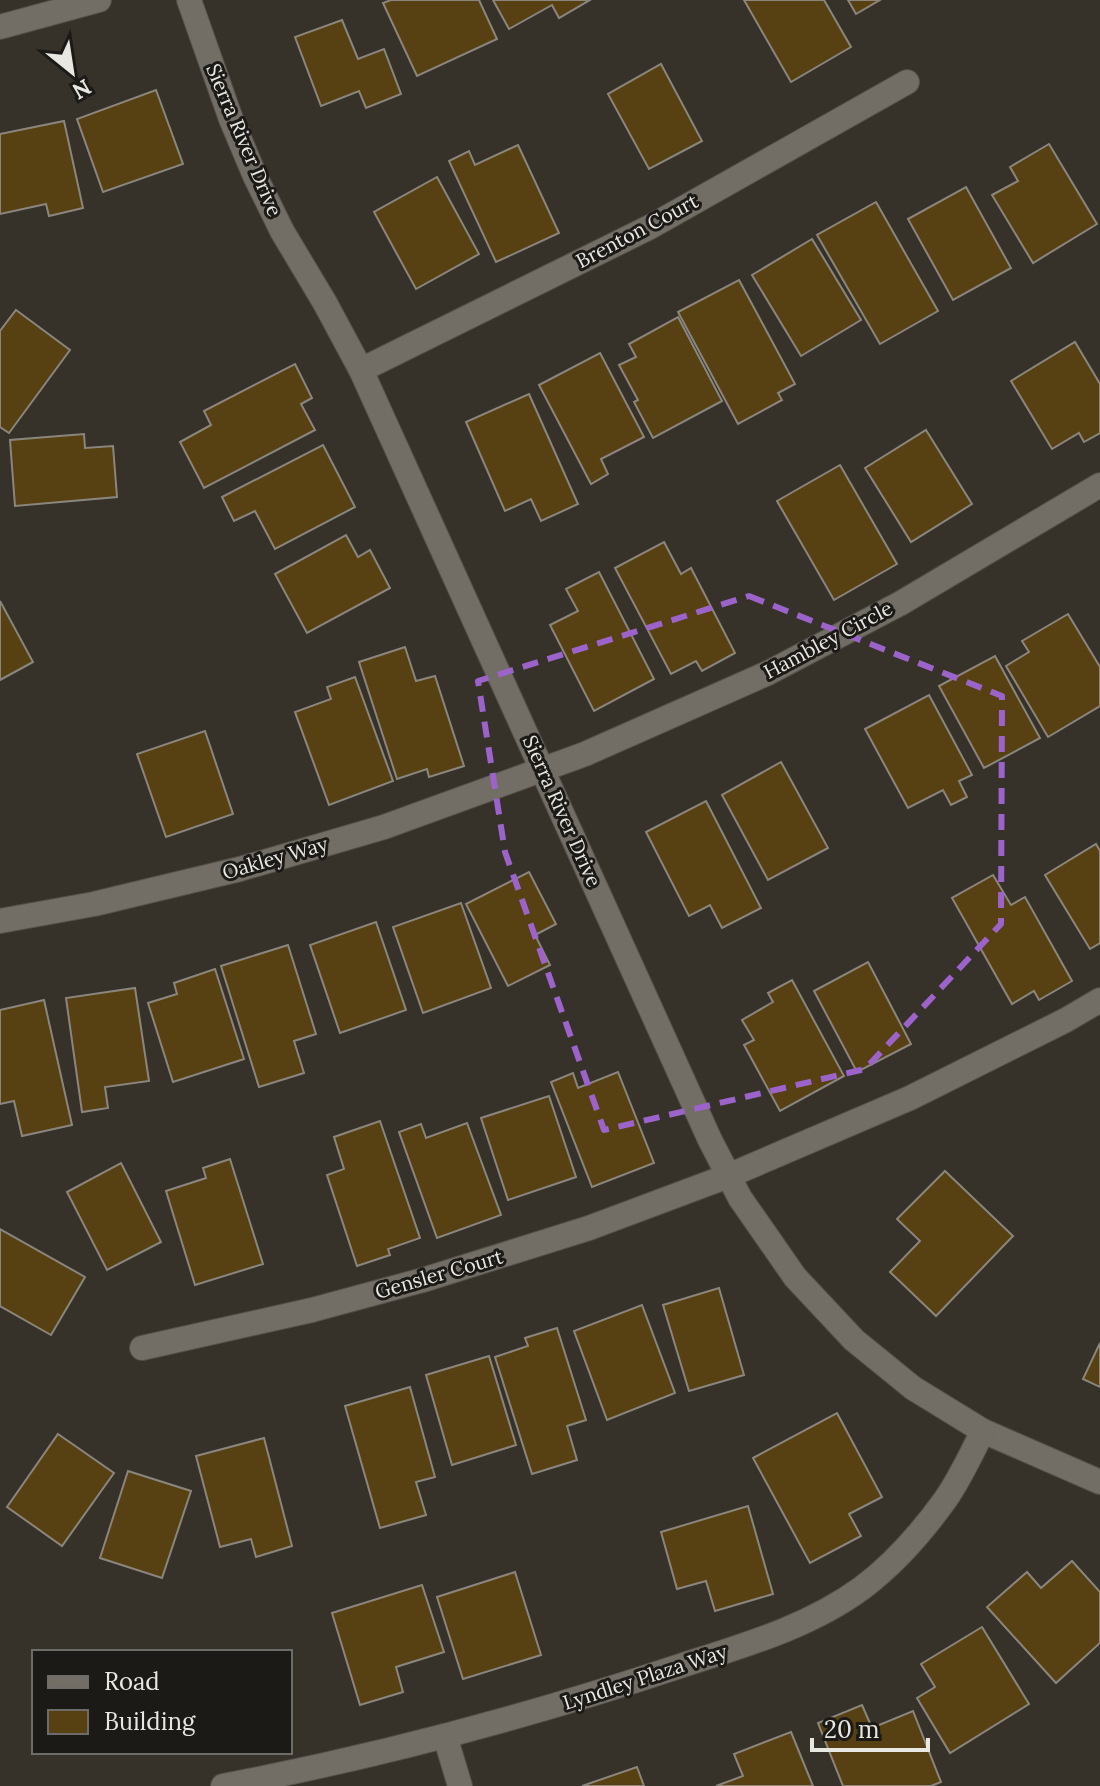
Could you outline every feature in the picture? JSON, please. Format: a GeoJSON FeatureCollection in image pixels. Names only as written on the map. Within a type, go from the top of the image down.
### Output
{"type":"FeatureCollection","features":[{"type":"Feature","properties":{"kind":"street"},"geometry":{"type":"LineString","coordinates":[[0,27],[99,0]]}},
{"type":"Feature","properties":{"kind":"street","name":"Sierra River Drive"},"geometry":{"type":"LineString","coordinates":[[189,0],[231,119],[255,176],[282,231],[361,370],[710,1140],[740,1198],[795,1277],[854,1340],[913,1388],[983,1431],[1100,1482]]}},
{"type":"Feature","properties":{"kind":"street","name":"Brenton Court"},"geometry":{"type":"LineString","coordinates":[[361,370],[650,227],[907,82]]}},
{"type":"Feature","properties":{"kind":"street","name":"Hambley Circle"},"geometry":{"type":"LineString","coordinates":[[544,771],[768,673],[901,603],[1100,485]]}},
{"type":"Feature","properties":{"kind":"street","name":"Oakley Way"},"geometry":{"type":"LineString","coordinates":[[0,921],[94,904],[240,869],[384,827],[544,771]]}},
{"type":"Feature","properties":{"kind":"street"},"geometry":{"type":"LineString","coordinates":[[728,1176],[910,1098],[1100,1000]]}},
{"type":"Feature","properties":{"kind":"street","name":"Gensler Court"},"geometry":{"type":"LineString","coordinates":[[142,1348],[312,1310],[423,1280],[589,1228],[728,1176]]}},
{"type":"Feature","properties":{"kind":"street","name":"Lyndley Plaza Way"},"geometry":{"type":"LineString","coordinates":[[223,1786],[445,1736],[591,1696],[775,1635],[809,1620],[862,1588],[907,1547],[946,1498],[983,1431]]}},
{"type":"Feature","properties":{"kind":"street"},"geometry":{"type":"LineString","coordinates":[[445,1736],[460,1786]]}},
{"type":"Feature","properties":{"kind":"highlighted area"},"geometry":{"type":"Polygon","coordinates":[[[749,596],[1002,696],[1001,924],[865,1069],[604,1130],[505,852],[478,681],[749,596]]]}},
{"type":"Feature","properties":{"kind":"building"},"geometry":{"type":"Polygon","coordinates":[[[391,0],[479,0],[497,39],[417,76],[383,3],[391,0]]]}},
{"type":"Feature","properties":{"kind":"building"},"geometry":{"type":"Polygon","coordinates":[[[493,0],[590,0],[559,18],[552,5],[509,29],[493,0]]]}},
{"type":"Feature","properties":{"kind":"building"},"geometry":{"type":"Polygon","coordinates":[[[744,0],[824,0],[851,47],[791,82],[744,0]]]}},
{"type":"Feature","properties":{"kind":"building"},"geometry":{"type":"Polygon","coordinates":[[[848,0],[880,0],[856,14],[848,0]]]}},
{"type":"Feature","properties":{"kind":"building"},"geometry":{"type":"Polygon","coordinates":[[[342,20],[358,59],[384,49],[401,94],[366,108],[359,91],[321,106],[295,37],[342,20]]]}},
{"type":"Feature","properties":{"kind":"building"},"geometry":{"type":"Polygon","coordinates":[[[661,64],[702,141],[649,169],[608,94],[661,64]]]}},
{"type":"Feature","properties":{"kind":"building"},"geometry":{"type":"Polygon","coordinates":[[[156,90],[183,164],[103,192],[77,119],[156,90]]]}},
{"type":"Feature","properties":{"kind":"building"},"geometry":{"type":"Polygon","coordinates":[[[64,121],[83,208],[49,216],[46,204],[0,214],[0,134],[64,121]]]}},
{"type":"Feature","properties":{"kind":"building"},"geometry":{"type":"Polygon","coordinates":[[[1049,144],[1097,224],[1033,263],[992,195],[1018,181],[1010,167],[1049,144]]]}},
{"type":"Feature","properties":{"kind":"building"},"geometry":{"type":"Polygon","coordinates":[[[518,145],[559,233],[496,262],[449,161],[469,151],[475,165],[518,145]]]}},
{"type":"Feature","properties":{"kind":"building"},"geometry":{"type":"Polygon","coordinates":[[[437,177],[479,254],[416,289],[374,212],[437,177]]]}},
{"type":"Feature","properties":{"kind":"building"},"geometry":{"type":"Polygon","coordinates":[[[966,187],[1011,268],[953,300],[908,219],[966,187]]]}},
{"type":"Feature","properties":{"kind":"building"},"geometry":{"type":"Polygon","coordinates":[[[876,202],[938,311],[880,344],[817,235],[876,202]]]}},
{"type":"Feature","properties":{"kind":"building"},"geometry":{"type":"Polygon","coordinates":[[[812,239],[861,320],[801,356],[752,275],[812,239]]]}},
{"type":"Feature","properties":{"kind":"building"},"geometry":{"type":"Polygon","coordinates":[[[739,280],[795,384],[778,393],[782,400],[738,424],[678,312],[739,280]]]}},
{"type":"Feature","properties":{"kind":"building"},"geometry":{"type":"Polygon","coordinates":[[[16,310],[70,350],[9,433],[0,427],[0,331],[16,310]]]}},
{"type":"Feature","properties":{"kind":"building"},"geometry":{"type":"Polygon","coordinates":[[[678,317],[722,401],[653,438],[634,402],[638,400],[619,365],[636,357],[629,344],[678,317]]]}},
{"type":"Feature","properties":{"kind":"building"},"geometry":{"type":"Polygon","coordinates":[[[1075,342],[1100,384],[1100,433],[1084,442],[1079,433],[1052,449],[1011,381],[1075,342]]]}},
{"type":"Feature","properties":{"kind":"building"},"geometry":{"type":"Polygon","coordinates":[[[600,353],[644,437],[601,459],[608,474],[591,484],[539,385],[600,353]]]}},
{"type":"Feature","properties":{"kind":"building"},"geometry":{"type":"Polygon","coordinates":[[[295,364],[312,398],[301,404],[315,430],[204,488],[180,442],[211,425],[204,411],[295,364]]]}},
{"type":"Feature","properties":{"kind":"building"},"geometry":{"type":"Polygon","coordinates":[[[529,394],[578,504],[541,521],[531,499],[505,511],[466,422],[529,394]]]}},
{"type":"Feature","properties":{"kind":"building"},"geometry":{"type":"Polygon","coordinates":[[[926,430],[972,504],[911,542],[865,468],[926,430]]]}},
{"type":"Feature","properties":{"kind":"building"},"geometry":{"type":"Polygon","coordinates":[[[84,434],[85,448],[113,446],[117,497],[15,506],[10,440],[84,434]]]}},
{"type":"Feature","properties":{"kind":"building"},"geometry":{"type":"Polygon","coordinates":[[[323,445],[355,507],[275,549],[255,511],[234,521],[222,497],[323,445]]]}},
{"type":"Feature","properties":{"kind":"building"},"geometry":{"type":"Polygon","coordinates":[[[840,465],[897,564],[834,600],[777,501],[840,465]]]}},
{"type":"Feature","properties":{"kind":"building"},"geometry":{"type":"Polygon","coordinates":[[[346,535],[358,557],[370,550],[390,588],[307,633],[275,574],[346,535]]]}},
{"type":"Feature","properties":{"kind":"building"},"geometry":{"type":"Polygon","coordinates":[[[664,542],[681,574],[691,568],[735,653],[702,671],[696,661],[671,674],[615,568],[664,542]]]}},
{"type":"Feature","properties":{"kind":"building"},"geometry":{"type":"Polygon","coordinates":[[[599,572],[654,679],[594,711],[550,625],[578,611],[566,589],[599,572]]]}},
{"type":"Feature","properties":{"kind":"building"},"geometry":{"type":"Polygon","coordinates":[[[0,601],[33,662],[0,680],[0,601]]]}},
{"type":"Feature","properties":{"kind":"building"},"geometry":{"type":"Polygon","coordinates":[[[1068,614],[1100,667],[1100,706],[1048,737],[1006,666],[1029,652],[1022,641],[1068,614]]]}},
{"type":"Feature","properties":{"kind":"building"},"geometry":{"type":"Polygon","coordinates":[[[405,647],[416,681],[435,676],[464,766],[429,777],[427,769],[397,779],[359,662],[405,647]]]}},
{"type":"Feature","properties":{"kind":"building"},"geometry":{"type":"Polygon","coordinates":[[[995,656],[1040,738],[984,768],[939,686],[995,656]]]}},
{"type":"Feature","properties":{"kind":"building"},"geometry":{"type":"Polygon","coordinates":[[[355,677],[393,781],[329,805],[295,712],[331,699],[327,687],[355,677]]]}},
{"type":"Feature","properties":{"kind":"building"},"geometry":{"type":"Polygon","coordinates":[[[929,695],[972,775],[959,781],[967,797],[951,805],[943,790],[908,808],[865,729],[929,695]]]}},
{"type":"Feature","properties":{"kind":"building"},"geometry":{"type":"Polygon","coordinates":[[[205,731],[233,814],[166,837],[137,754],[205,731]]]}},
{"type":"Feature","properties":{"kind":"building"},"geometry":{"type":"Polygon","coordinates":[[[781,762],[828,848],[768,880],[722,795],[781,762]]]}},
{"type":"Feature","properties":{"kind":"building"},"geometry":{"type":"Polygon","coordinates":[[[706,801],[761,908],[722,928],[710,905],[689,916],[646,832],[706,801]]]}},
{"type":"Feature","properties":{"kind":"building"},"geometry":{"type":"Polygon","coordinates":[[[1096,844],[1100,851],[1100,943],[1090,949],[1045,875],[1096,844]]]}},
{"type":"Feature","properties":{"kind":"building"},"geometry":{"type":"Polygon","coordinates":[[[529,872],[556,924],[535,935],[550,965],[508,986],[466,904],[529,872]]]}},
{"type":"Feature","properties":{"kind":"building"},"geometry":{"type":"Polygon","coordinates":[[[993,875],[1011,905],[1025,897],[1072,981],[1039,1000],[1034,991],[1012,1004],[952,898],[993,875]]]}},
{"type":"Feature","properties":{"kind":"building"},"geometry":{"type":"Polygon","coordinates":[[[461,903],[491,988],[423,1013],[393,927],[461,903]]]}},
{"type":"Feature","properties":{"kind":"building"},"geometry":{"type":"Polygon","coordinates":[[[376,922],[406,1010],[340,1033],[310,945],[376,922]]]}},
{"type":"Feature","properties":{"kind":"building"},"geometry":{"type":"Polygon","coordinates":[[[288,945],[316,1034],[294,1041],[304,1073],[259,1087],[221,966],[288,945]]]}},
{"type":"Feature","properties":{"kind":"building"},"geometry":{"type":"Polygon","coordinates":[[[868,962],[911,1044],[857,1072],[814,991],[868,962]]]}},
{"type":"Feature","properties":{"kind":"building"},"geometry":{"type":"Polygon","coordinates":[[[215,969],[244,1059],[173,1082],[148,1003],[177,994],[174,983],[215,969]]]}},
{"type":"Feature","properties":{"kind":"building"},"geometry":{"type":"Polygon","coordinates":[[[792,980],[844,1076],[780,1111],[744,1045],[754,1040],[742,1020],[773,1002],[768,993],[792,980]]]}},
{"type":"Feature","properties":{"kind":"building"},"geometry":{"type":"Polygon","coordinates":[[[135,988],[149,1081],[105,1087],[108,1108],[82,1112],[66,998],[135,988]]]}},
{"type":"Feature","properties":{"kind":"building"},"geometry":{"type":"Polygon","coordinates":[[[44,1000],[72,1125],[22,1136],[14,1101],[0,1104],[0,1010],[44,1000]]]}},
{"type":"Feature","properties":{"kind":"building"},"geometry":{"type":"Polygon","coordinates":[[[618,1072],[654,1163],[592,1187],[551,1082],[573,1073],[578,1088],[618,1072]]]}},
{"type":"Feature","properties":{"kind":"building"},"geometry":{"type":"Polygon","coordinates":[[[549,1096],[576,1177],[508,1200],[481,1118],[549,1096]]]}},
{"type":"Feature","properties":{"kind":"building"},"geometry":{"type":"Polygon","coordinates":[[[380,1121],[420,1238],[388,1249],[390,1255],[357,1266],[327,1175],[344,1169],[334,1137],[380,1121]]]}},
{"type":"Feature","properties":{"kind":"building"},"geometry":{"type":"Polygon","coordinates":[[[467,1123],[501,1215],[437,1238],[399,1132],[421,1124],[426,1138],[467,1123]]]}},
{"type":"Feature","properties":{"kind":"building"},"geometry":{"type":"Polygon","coordinates":[[[230,1159],[263,1264],[195,1285],[166,1191],[206,1178],[203,1168],[230,1159]]]}},
{"type":"Feature","properties":{"kind":"building"},"geometry":{"type":"Polygon","coordinates":[[[121,1163],[161,1242],[107,1270],[67,1192],[121,1163]]]}},
{"type":"Feature","properties":{"kind":"building"},"geometry":{"type":"Polygon","coordinates":[[[945,1171],[1013,1236],[936,1316],[890,1272],[920,1241],[897,1219],[945,1171]]]}},
{"type":"Feature","properties":{"kind":"building"},"geometry":{"type":"Polygon","coordinates":[[[0,1229],[85,1277],[51,1335],[0,1306],[0,1229]]]}},
{"type":"Feature","properties":{"kind":"building"},"geometry":{"type":"Polygon","coordinates":[[[719,1288],[744,1375],[689,1391],[663,1305],[719,1288]]]}},
{"type":"Feature","properties":{"kind":"building"},"geometry":{"type":"Polygon","coordinates":[[[642,1305],[675,1393],[607,1420],[574,1331],[642,1305]]]}},
{"type":"Feature","properties":{"kind":"building"},"geometry":{"type":"Polygon","coordinates":[[[557,1328],[586,1420],[567,1426],[577,1460],[532,1474],[495,1357],[528,1346],[525,1338],[557,1328]]]}},
{"type":"Feature","properties":{"kind":"building"},"geometry":{"type":"Polygon","coordinates":[[[1100,1343],[1100,1387],[1083,1379],[1100,1343]]]}},
{"type":"Feature","properties":{"kind":"building"},"geometry":{"type":"Polygon","coordinates":[[[489,1356],[516,1445],[452,1465],[426,1375],[489,1356]]]}},
{"type":"Feature","properties":{"kind":"building"},"geometry":{"type":"Polygon","coordinates":[[[410,1387],[435,1477],[416,1482],[426,1515],[380,1528],[345,1406],[410,1387]]]}},
{"type":"Feature","properties":{"kind":"building"},"geometry":{"type":"Polygon","coordinates":[[[837,1413],[882,1497],[849,1514],[861,1536],[810,1563],[753,1458],[837,1413]]]}},
{"type":"Feature","properties":{"kind":"building"},"geometry":{"type":"Polygon","coordinates":[[[58,1434],[114,1473],[62,1546],[7,1507],[58,1434]]]}},
{"type":"Feature","properties":{"kind":"building"},"geometry":{"type":"Polygon","coordinates":[[[264,1438],[292,1546],[256,1557],[251,1539],[220,1547],[196,1456],[264,1438]]]}},
{"type":"Feature","properties":{"kind":"building"},"geometry":{"type":"Polygon","coordinates":[[[128,1471],[191,1491],[162,1578],[100,1558],[128,1471]]]}},
{"type":"Feature","properties":{"kind":"building"},"geometry":{"type":"Polygon","coordinates":[[[748,1506],[773,1594],[715,1611],[706,1581],[677,1589],[661,1532],[748,1506]]]}},
{"type":"Feature","properties":{"kind":"building"},"geometry":{"type":"Polygon","coordinates":[[[1072,1561],[1100,1592],[1100,1643],[1056,1683],[987,1607],[1027,1572],[1041,1588],[1072,1561]]]}},
{"type":"Feature","properties":{"kind":"building"},"geometry":{"type":"Polygon","coordinates":[[[515,1572],[541,1655],[463,1679],[437,1597],[515,1572]]]}},
{"type":"Feature","properties":{"kind":"building"},"geometry":{"type":"Polygon","coordinates":[[[422,1585],[444,1652],[396,1667],[403,1692],[360,1705],[332,1613],[422,1585]]]}},
{"type":"Feature","properties":{"kind":"building"},"geometry":{"type":"Polygon","coordinates":[[[982,1627],[1029,1704],[950,1753],[917,1698],[935,1687],[921,1664],[982,1627]]]}},
{"type":"Feature","properties":{"kind":"building"},"geometry":{"type":"Polygon","coordinates":[[[862,1705],[872,1728],[913,1711],[941,1782],[931,1786],[843,1786],[818,1723],[862,1705]]]}},
{"type":"Feature","properties":{"kind":"building"},"geometry":{"type":"Polygon","coordinates":[[[791,1732],[813,1786],[716,1786],[743,1776],[734,1754],[791,1732]]]}},
{"type":"Feature","properties":{"kind":"building"},"geometry":{"type":"Polygon","coordinates":[[[637,1767],[644,1786],[582,1786],[637,1767]]]}}]}
